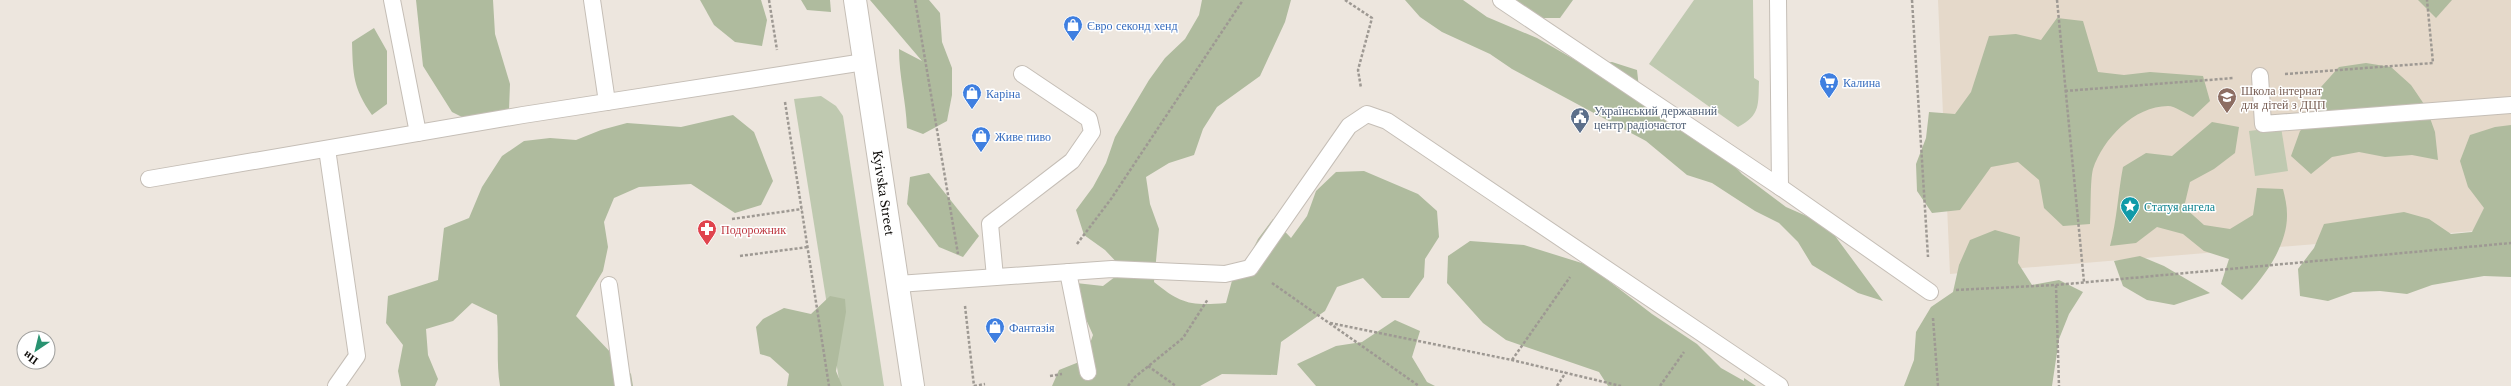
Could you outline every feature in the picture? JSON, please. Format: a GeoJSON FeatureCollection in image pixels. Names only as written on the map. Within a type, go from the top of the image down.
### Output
{"type":"FeatureCollection","features":[{"type":"Feature","properties":{"kind":"main road","name":"Kyivska Street"},"geometry":{"type":"LineString","coordinates":[[855,0],[913,386]]}},
{"type":"Feature","properties":{"kind":"lane"},"geometry":{"type":"LineString","coordinates":[[392,0],[418,133]]}},
{"type":"Feature","properties":{"kind":"lane"},"geometry":{"type":"LineString","coordinates":[[592,0],[607,102]]}},
{"type":"Feature","properties":{"kind":"lane"},"geometry":{"type":"LineString","coordinates":[[1501,0],[1780,187],[1930,292]]}},
{"type":"Feature","properties":{"kind":"lane"},"geometry":{"type":"LineString","coordinates":[[1778,0],[1780,187]]}},
{"type":"Feature","properties":{"kind":"lane"},"geometry":{"type":"LineString","coordinates":[[149,179],[607,102],[864,62]]}},
{"type":"Feature","properties":{"kind":"lane"},"geometry":{"type":"LineString","coordinates":[[995,277],[990,224],[1072,161],[1092,132],[1089,120],[1022,74]]}},
{"type":"Feature","properties":{"kind":"lane"},"geometry":{"type":"LineString","coordinates":[[2260,76],[2263,124],[2511,105]]}},
{"type":"Feature","properties":{"kind":"lane"},"geometry":{"type":"LineString","coordinates":[[898,284],[1112,269],[1225,274],[1250,268],[1349,126],[1367,114],[1387,120],[1780,386]]}},
{"type":"Feature","properties":{"kind":"lane"},"geometry":{"type":"LineString","coordinates":[[327,149],[357,356],[336,386]]}},
{"type":"Feature","properties":{"kind":"lane"},"geometry":{"type":"LineString","coordinates":[[1062,272],[1088,372]]}},
{"type":"Feature","properties":{"kind":"lane"},"geometry":{"type":"LineString","coordinates":[[609,285],[623,386]]}},
{"type":"Feature","properties":{"kind":"path"},"geometry":{"type":"LineString","coordinates":[[769,0],[829,386]]}},
{"type":"Feature","properties":{"kind":"path"},"geometry":{"type":"LineString","coordinates":[[915,0],[962,280],[974,386],[985,384]]}},
{"type":"Feature","properties":{"kind":"path"},"geometry":{"type":"LineString","coordinates":[[1062,272],[1243,0]]}},
{"type":"Feature","properties":{"kind":"path"},"geometry":{"type":"LineString","coordinates":[[1345,0],[1372,18],[1358,70],[1367,114]]}},
{"type":"Feature","properties":{"kind":"path"},"geometry":{"type":"LineString","coordinates":[[1912,0],[1930,292],[1938,386]]}},
{"type":"Feature","properties":{"kind":"path"},"geometry":{"type":"LineString","coordinates":[[2057,0],[2084,282]]}},
{"type":"Feature","properties":{"kind":"path"},"geometry":{"type":"LineString","coordinates":[[732,219],[802,209]]}},
{"type":"Feature","properties":{"kind":"path"},"geometry":{"type":"LineString","coordinates":[[1930,292],[2056,285],[2511,244]]}},
{"type":"Feature","properties":{"kind":"path"},"geometry":{"type":"LineString","coordinates":[[740,256],[808,247]]}},
{"type":"Feature","properties":{"kind":"path"},"geometry":{"type":"LineString","coordinates":[[1250,268],[1419,386]]}},
{"type":"Feature","properties":{"kind":"path"},"geometry":{"type":"LineString","coordinates":[[1128,386],[1135,377],[1182,338],[1225,274]]}},
{"type":"Feature","properties":{"kind":"path"},"geometry":{"type":"LineString","coordinates":[[2056,285],[2059,386]]}},
{"type":"Feature","properties":{"kind":"path"},"geometry":{"type":"LineString","coordinates":[[1512,360],[1554,300]]}},
{"type":"Feature","properties":{"kind":"path"},"geometry":{"type":"LineString","coordinates":[[1330,323],[1512,360],[1621,386]]}},
{"type":"Feature","properties":{"kind":"path"},"geometry":{"type":"LineString","coordinates":[[1148,366],[1176,386]]}},
{"type":"Feature","properties":{"kind":"path"},"geometry":{"type":"LineString","coordinates":[[1556,386],[1566,372]]}},
{"type":"Feature","properties":{"kind":"path"},"geometry":{"type":"LineString","coordinates":[[1660,386],[1666,377]]}},
{"type":"Feature","properties":{"kind":"shaded area","name":"Школа інтернат для дітей з ДЦП"},"geometry":{"type":"Polygon","coordinates":[[[1938,0],[2511,0],[2511,228],[1950,274],[1938,0]]]}},
{"type":"Feature","properties":{"kind":"green space"},"geometry":{"type":"Polygon","coordinates":[[[416,0],[493,0],[495,34],[510,84],[509,110],[476,124],[452,112],[423,66],[416,0]]]}},
{"type":"Feature","properties":{"kind":"green space"},"geometry":{"type":"Polygon","coordinates":[[[700,0],[761,0],[767,20],[762,46],[735,42],[714,25],[700,0]]]}},
{"type":"Feature","properties":{"kind":"green space"},"geometry":{"type":"Polygon","coordinates":[[[801,0],[830,0],[831,12],[807,10],[801,0]]]}},
{"type":"Feature","properties":{"kind":"green space"},"geometry":{"type":"Polygon","coordinates":[[[870,0],[929,0],[940,13],[942,42],[952,68],[952,95],[947,121],[923,134],[907,128],[899,49],[922,61],[870,0]]]}},
{"type":"Feature","properties":{"kind":"green space"},"geometry":{"type":"Polygon","coordinates":[[[1202,0],[1291,0],[1285,22],[1260,76],[1217,107],[1203,129],[1194,155],[1169,163],[1146,177],[1150,204],[1159,229],[1154,282],[1172,295],[1187,302],[1204,304],[1226,303],[1233,277],[1246,263],[1258,239],[1273,219],[1291,238],[1307,216],[1316,191],[1336,172],[1364,171],[1418,194],[1437,211],[1439,237],[1425,259],[1424,277],[1409,298],[1382,298],[1363,278],[1337,287],[1325,311],[1281,342],[1277,375],[1222,374],[1200,386],[1052,386],[1059,370],[1084,360],[1093,335],[1081,308],[1076,283],[1103,286],[1124,270],[1105,250],[1084,235],[1076,210],[1093,187],[1106,163],[1115,137],[1149,80],[1165,58],[1185,39],[1199,15],[1202,0]]]}},
{"type":"Feature","properties":{"kind":"green space"},"geometry":{"type":"Polygon","coordinates":[[[1405,0],[1463,0],[1487,17],[1537,38],[1584,65],[1612,62],[1637,70],[1640,97],[1723,154],[1742,174],[1786,207],[1827,225],[1883,301],[1858,293],[1812,265],[1798,242],[1779,223],[1755,211],[1712,183],[1687,175],[1646,141],[1512,69],[1490,54],[1442,32],[1420,17],[1405,0]]]}},
{"type":"Feature","properties":{"kind":"green space"},"geometry":{"type":"Polygon","coordinates":[[[1516,0],[1573,0],[1560,18],[1534,18],[1516,0]]]}},
{"type":"Feature","properties":{"kind":"green space"},"geometry":{"type":"Polygon","coordinates":[[[1694,0],[1753,0],[1754,78],[1759,81],[1758,102],[1757,108],[1751,118],[1738,127],[1649,64],[1694,0]]]}},
{"type":"Feature","properties":{"kind":"green space"},"geometry":{"type":"Polygon","coordinates":[[[2418,0],[2452,0],[2436,18],[2418,0]]]}},
{"type":"Feature","properties":{"kind":"green space"},"geometry":{"type":"Polygon","coordinates":[[[2057,18],[2083,21],[2098,72],[2124,75],[2150,72],[2203,76],[2210,101],[2193,117],[2171,106],[2155,107],[2132,118],[2112,136],[2104,146],[2093,169],[2090,224],[2063,226],[2044,208],[2039,180],[2018,162],[1991,167],[1960,210],[1932,213],[1917,191],[1916,164],[1926,138],[1929,112],[1955,114],[1971,92],[1989,36],[2016,34],[2041,40],[2057,18]]]}},
{"type":"Feature","properties":{"kind":"green space"},"geometry":{"type":"Polygon","coordinates":[[[374,28],[387,51],[387,104],[372,115],[361,97],[355,81],[352,42],[374,28]]]}},
{"type":"Feature","properties":{"kind":"green space"},"geometry":{"type":"Polygon","coordinates":[[[2366,63],[2391,67],[2411,85],[2426,107],[2435,132],[2438,160],[2412,155],[2385,157],[2359,152],[2332,157],[2311,174],[2291,156],[2300,131],[2320,113],[2321,87],[2339,67],[2366,63]]]}},
{"type":"Feature","properties":{"kind":"green space"},"geometry":{"type":"Polygon","coordinates":[[[821,96],[836,106],[843,116],[884,386],[840,386],[794,99],[821,96]]]}},
{"type":"Feature","properties":{"kind":"green space"},"geometry":{"type":"Polygon","coordinates":[[[733,115],[754,132],[773,181],[761,205],[735,213],[691,184],[639,187],[614,198],[604,222],[608,247],[603,271],[576,316],[631,374],[633,386],[500,386],[498,368],[497,315],[472,303],[453,321],[426,329],[428,355],[438,379],[435,386],[401,386],[398,371],[403,345],[386,323],[388,296],[438,280],[444,228],[469,218],[482,187],[502,156],[524,141],[550,138],[576,140],[601,130],[627,123],[681,127],[733,115]]]}},
{"type":"Feature","properties":{"kind":"green space"},"geometry":{"type":"Polygon","coordinates":[[[2212,122],[2239,127],[2235,153],[2214,169],[2190,182],[2184,207],[2204,225],[2230,229],[2253,215],[2257,188],[2283,189],[2286,202],[2286,226],[2279,250],[2266,272],[2242,300],[2221,284],[2229,259],[2204,251],[2183,234],[2157,227],[2136,243],[2110,246],[2123,167],[2146,153],[2172,156],[2212,122]]]}},
{"type":"Feature","properties":{"kind":"green space"},"geometry":{"type":"Polygon","coordinates":[[[2511,125],[2511,277],[2484,276],[2432,285],[2407,294],[2380,291],[2353,292],[2328,301],[2300,296],[2298,269],[2314,248],[2324,224],[2404,212],[2429,219],[2451,234],[2472,232],[2484,208],[2468,187],[2460,161],[2470,135],[2495,127],[2511,125]]]}},
{"type":"Feature","properties":{"kind":"green space"},"geometry":{"type":"Polygon","coordinates":[[[2281,127],[2288,171],[2255,176],[2249,131],[2281,127]]]}},
{"type":"Feature","properties":{"kind":"green space"},"geometry":{"type":"Polygon","coordinates":[[[929,173],[979,236],[963,257],[939,247],[907,204],[910,177],[929,173]]]}},
{"type":"Feature","properties":{"kind":"green space"},"geometry":{"type":"Polygon","coordinates":[[[1995,230],[2020,237],[2018,263],[2032,285],[2059,280],[2083,292],[2069,314],[2059,339],[2052,386],[1904,386],[1914,360],[1916,332],[1931,307],[1953,292],[1959,265],[1970,240],[1995,230]]]}},
{"type":"Feature","properties":{"kind":"green space"},"geometry":{"type":"Polygon","coordinates":[[[1470,241],[1524,245],[1588,265],[1652,314],[1697,344],[1721,368],[1744,381],[1744,378],[1756,386],[1608,386],[1599,372],[1506,340],[1483,323],[1447,283],[1448,256],[1470,241]]]}},
{"type":"Feature","properties":{"kind":"green space"},"geometry":{"type":"Polygon","coordinates":[[[2140,256],[2164,266],[2210,293],[2174,305],[2147,300],[2123,286],[2114,261],[2140,256]]]}},
{"type":"Feature","properties":{"kind":"green space"},"geometry":{"type":"Polygon","coordinates":[[[830,296],[845,299],[846,312],[836,371],[842,386],[787,386],[789,374],[770,357],[760,354],[756,327],[763,319],[784,308],[811,314],[830,296]]]}},
{"type":"Feature","properties":{"kind":"green space"},"geometry":{"type":"Polygon","coordinates":[[[1395,320],[1420,331],[1412,357],[1427,382],[1435,386],[1316,386],[1297,364],[1336,346],[1362,342],[1395,320]]]}},
{"type":"Feature","properties":{"kind":"place","name":"Євро секонд хенд"},"geometry":{"type":"Point","coordinates":[1073,42]}},
{"type":"Feature","properties":{"kind":"place","name":"Калина"},"geometry":{"type":"Point","coordinates":[1829,99]}},
{"type":"Feature","properties":{"kind":"place","name":"Каріна"},"geometry":{"type":"Point","coordinates":[972,110]}},
{"type":"Feature","properties":{"kind":"place","name":"Школа інтернат для дітей з ДЦП"},"geometry":{"type":"Point","coordinates":[2227,114]}},
{"type":"Feature","properties":{"kind":"place","name":"Український державний центр радіочастот"},"geometry":{"type":"Point","coordinates":[1580,134]}},
{"type":"Feature","properties":{"kind":"place","name":"Живе пиво"},"geometry":{"type":"Point","coordinates":[981,153]}},
{"type":"Feature","properties":{"kind":"place","name":"Статуя ангела"},"geometry":{"type":"Point","coordinates":[2130,223]}},
{"type":"Feature","properties":{"kind":"place","name":"Подорожник"},"geometry":{"type":"Point","coordinates":[707,246]}},
{"type":"Feature","properties":{"kind":"place","name":"Фантазія"},"geometry":{"type":"Point","coordinates":[995,344]}}]}
